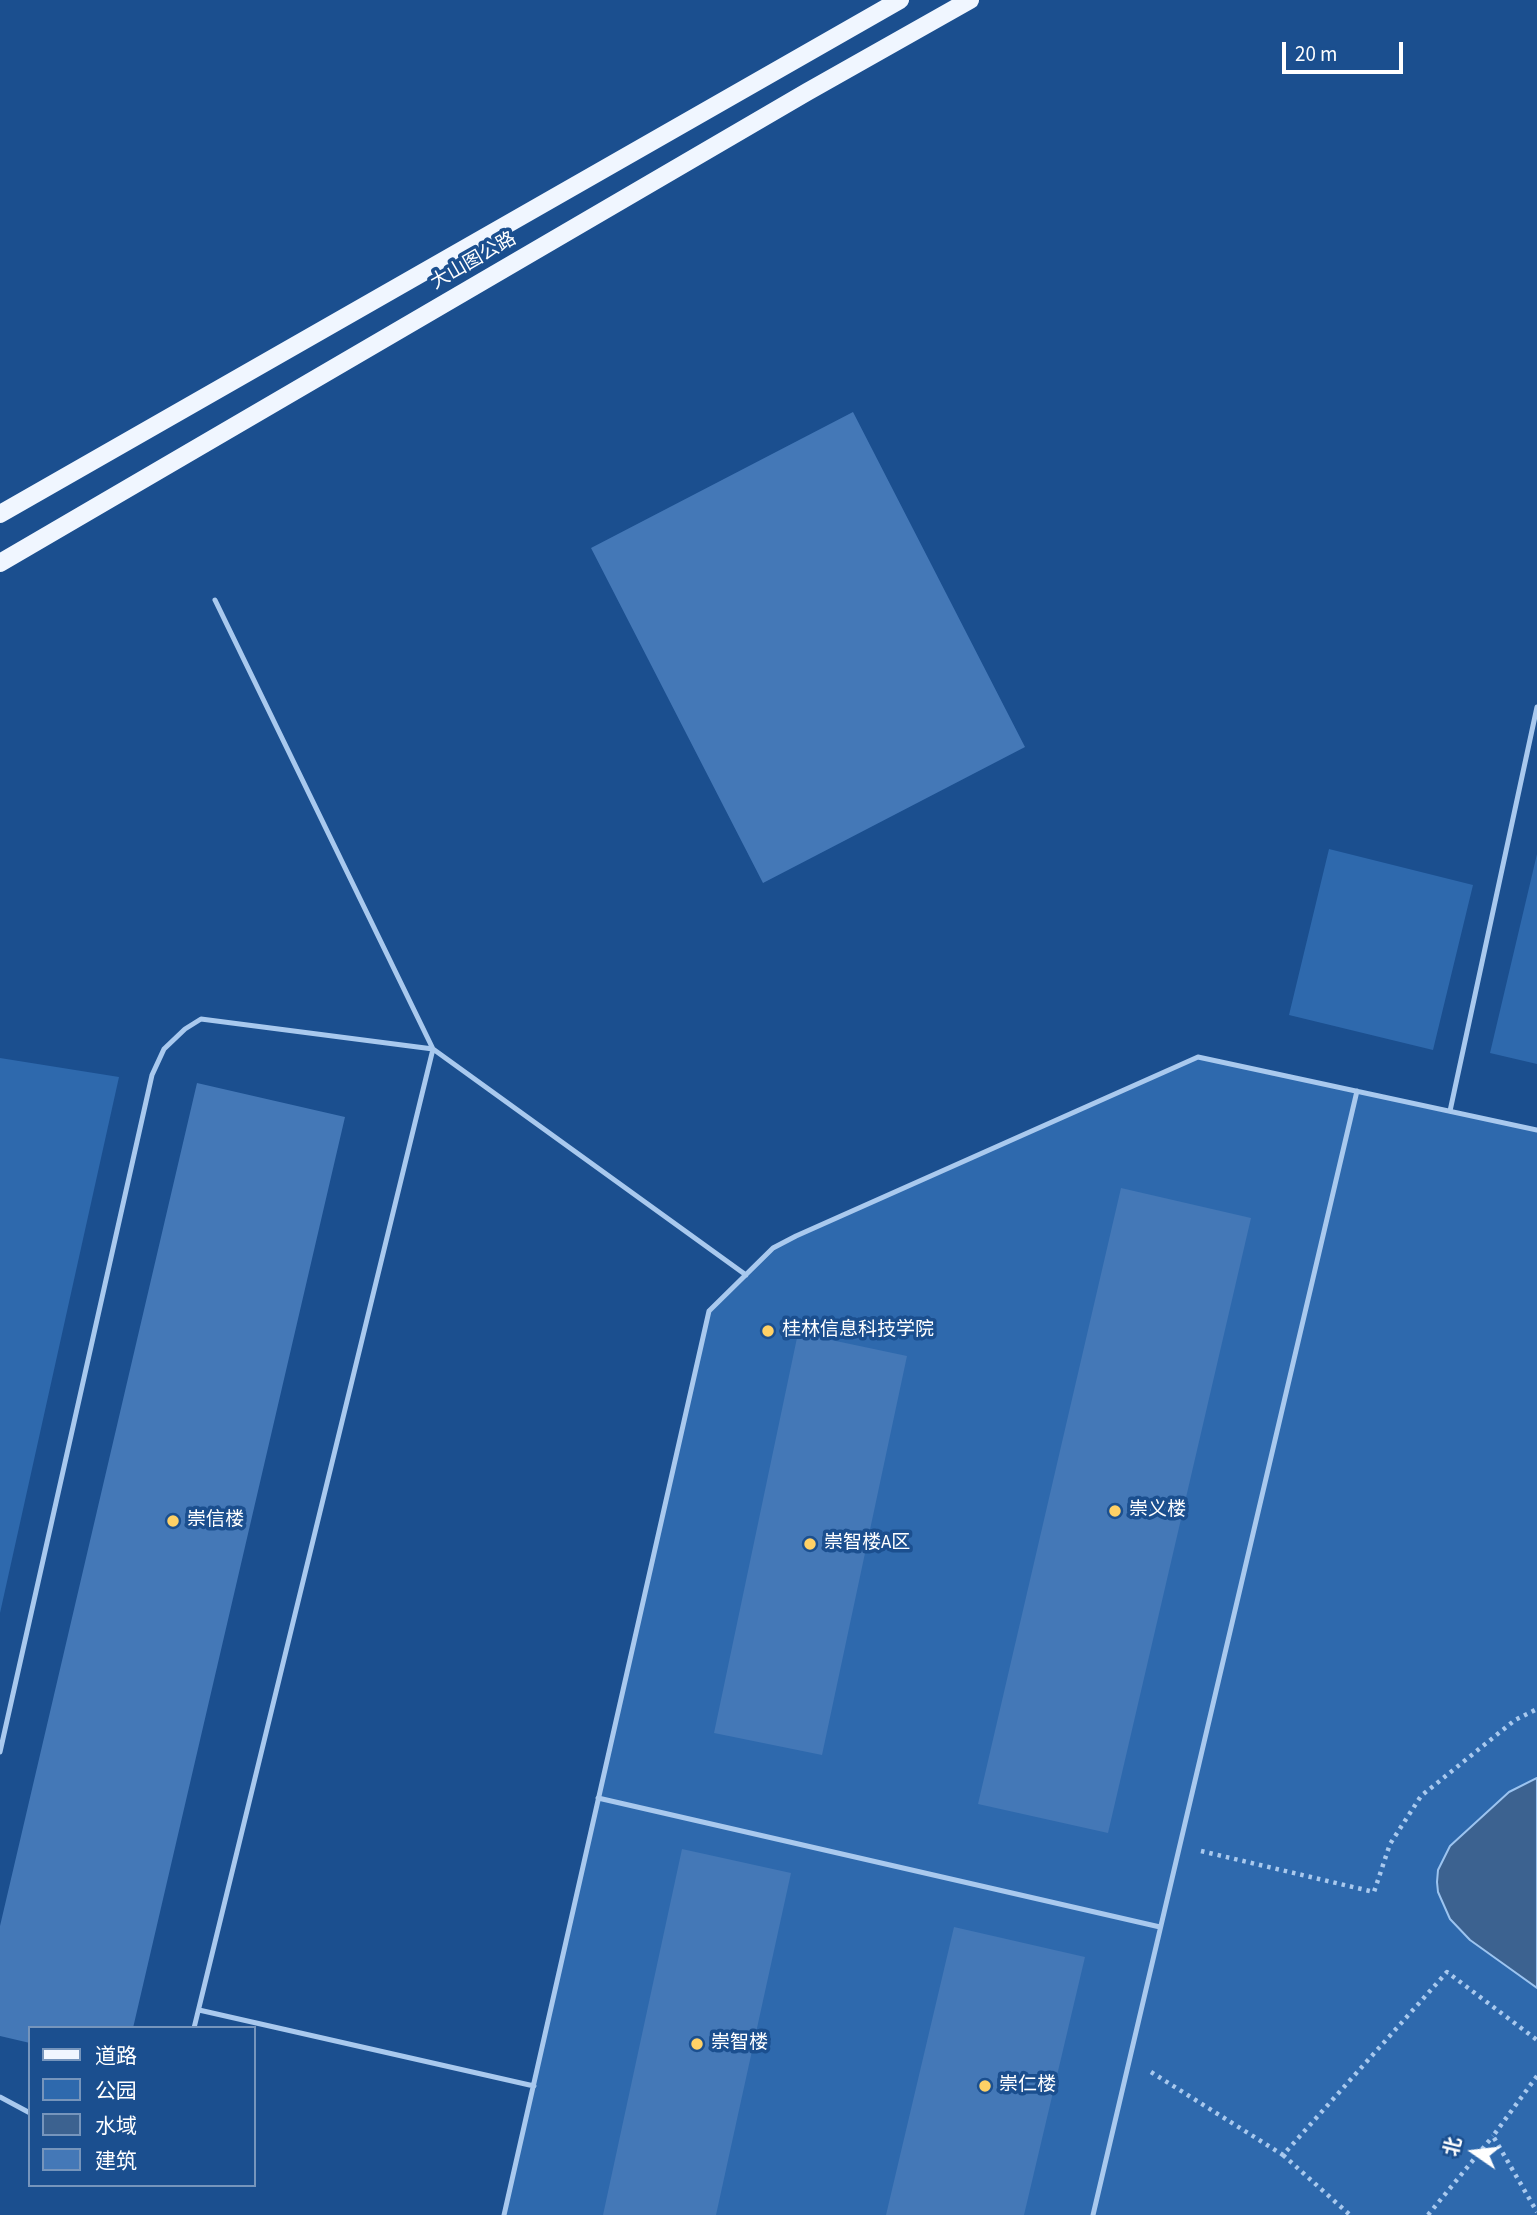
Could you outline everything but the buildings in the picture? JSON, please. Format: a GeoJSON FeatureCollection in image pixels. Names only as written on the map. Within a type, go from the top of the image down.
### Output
{"type":"FeatureCollection","features":[{"type":"Feature","properties":{"kind":"main road","name":"大山图公路"},"geometry":{"type":"LineString","coordinates":[[0,514],[900,0]]}},
{"type":"Feature","properties":{"kind":"main road","name":"大山图公路"},"geometry":{"type":"LineString","coordinates":[[0,563],[783,106],[970,0]]}},
{"type":"Feature","properties":{"kind":"lane"},"geometry":{"type":"LineString","coordinates":[[215,600],[433,1049],[746,1275]]}},
{"type":"Feature","properties":{"kind":"lane"},"geometry":{"type":"LineString","coordinates":[[1450,1111],[1537,707]]}},
{"type":"Feature","properties":{"kind":"lane"},"geometry":{"type":"LineString","coordinates":[[0,1752],[152,1075],[164,1049],[185,1029],[201,1020],[433,1049]]}},
{"type":"Feature","properties":{"kind":"lane"},"geometry":{"type":"LineString","coordinates":[[195,2026],[433,1049]]}},
{"type":"Feature","properties":{"kind":"lane"},"geometry":{"type":"LineString","coordinates":[[504,2215],[709,1311],[774,1248],[796,1236],[1199,1057],[1537,1130]]}},
{"type":"Feature","properties":{"kind":"lane"},"geometry":{"type":"LineString","coordinates":[[1093,2215],[1357,1091]]}},
{"type":"Feature","properties":{"kind":"lane"},"geometry":{"type":"LineString","coordinates":[[598,1798],[1160,1927]]}},
{"type":"Feature","properties":{"kind":"lane"},"geometry":{"type":"LineString","coordinates":[[199,2010],[534,2085]]}},
{"type":"Feature","properties":{"kind":"lane"},"geometry":{"type":"LineString","coordinates":[[0,2097],[28,2112]]}},
{"type":"Feature","properties":{"kind":"path"},"geometry":{"type":"LineString","coordinates":[[1180,1846],[1374,1892],[1391,1844],[1421,1796],[1515,1720],[1537,1709]]}},
{"type":"Feature","properties":{"kind":"path"},"geometry":{"type":"LineString","coordinates":[[1283,2155],[1447,1972],[1537,2040]]}},
{"type":"Feature","properties":{"kind":"path"},"geometry":{"type":"LineString","coordinates":[[1129,2058],[1283,2155],[1350,2215]]}},
{"type":"Feature","properties":{"kind":"path"},"geometry":{"type":"LineString","coordinates":[[1428,2215],[1493,2136],[1537,2076]]}},
{"type":"Feature","properties":{"kind":"path"},"geometry":{"type":"LineString","coordinates":[[1493,2136],[1537,2212]]}},
{"type":"Feature","properties":{"kind":"green space"},"geometry":{"type":"Polygon","coordinates":[[[1329,849],[1473,885],[1433,1050],[1289,1015],[1329,849]]]}},
{"type":"Feature","properties":{"kind":"green space"},"geometry":{"type":"Polygon","coordinates":[[[1537,854],[1537,1064],[1490,1053],[1537,854]]]}},
{"type":"Feature","properties":{"kind":"green space"},"geometry":{"type":"Polygon","coordinates":[[[1198,1057],[1537,1130],[1537,2215],[504,2215],[709,1311],[773,1248],[1198,1057]]]}},
{"type":"Feature","properties":{"kind":"green space"},"geometry":{"type":"Polygon","coordinates":[[[0,1058],[119,1077],[0,1613],[0,1058]]]}},
{"type":"Feature","properties":{"kind":"water"},"geometry":{"type":"Polygon","coordinates":[[[1537,1778],[1537,1988],[1470,1940],[1450,1919],[1438,1892],[1437,1882],[1438,1870],[1450,1846],[1509,1792],[1537,1778]]]}},
{"type":"Feature","properties":{"kind":"place","name":"桂林信息科技学院"},"geometry":{"type":"Point","coordinates":[768,1331]}},
{"type":"Feature","properties":{"kind":"place","name":"崇义楼"},"geometry":{"type":"Point","coordinates":[1115,1511]}},
{"type":"Feature","properties":{"kind":"place","name":"崇信楼"},"geometry":{"type":"Point","coordinates":[173,1521]}},
{"type":"Feature","properties":{"kind":"place","name":"崇智楼A区"},"geometry":{"type":"Point","coordinates":[810,1544]}},
{"type":"Feature","properties":{"kind":"place","name":"崇智楼"},"geometry":{"type":"Point","coordinates":[697,2044]}},
{"type":"Feature","properties":{"kind":"place","name":"崇仁楼"},"geometry":{"type":"Point","coordinates":[985,2086]}}]}
